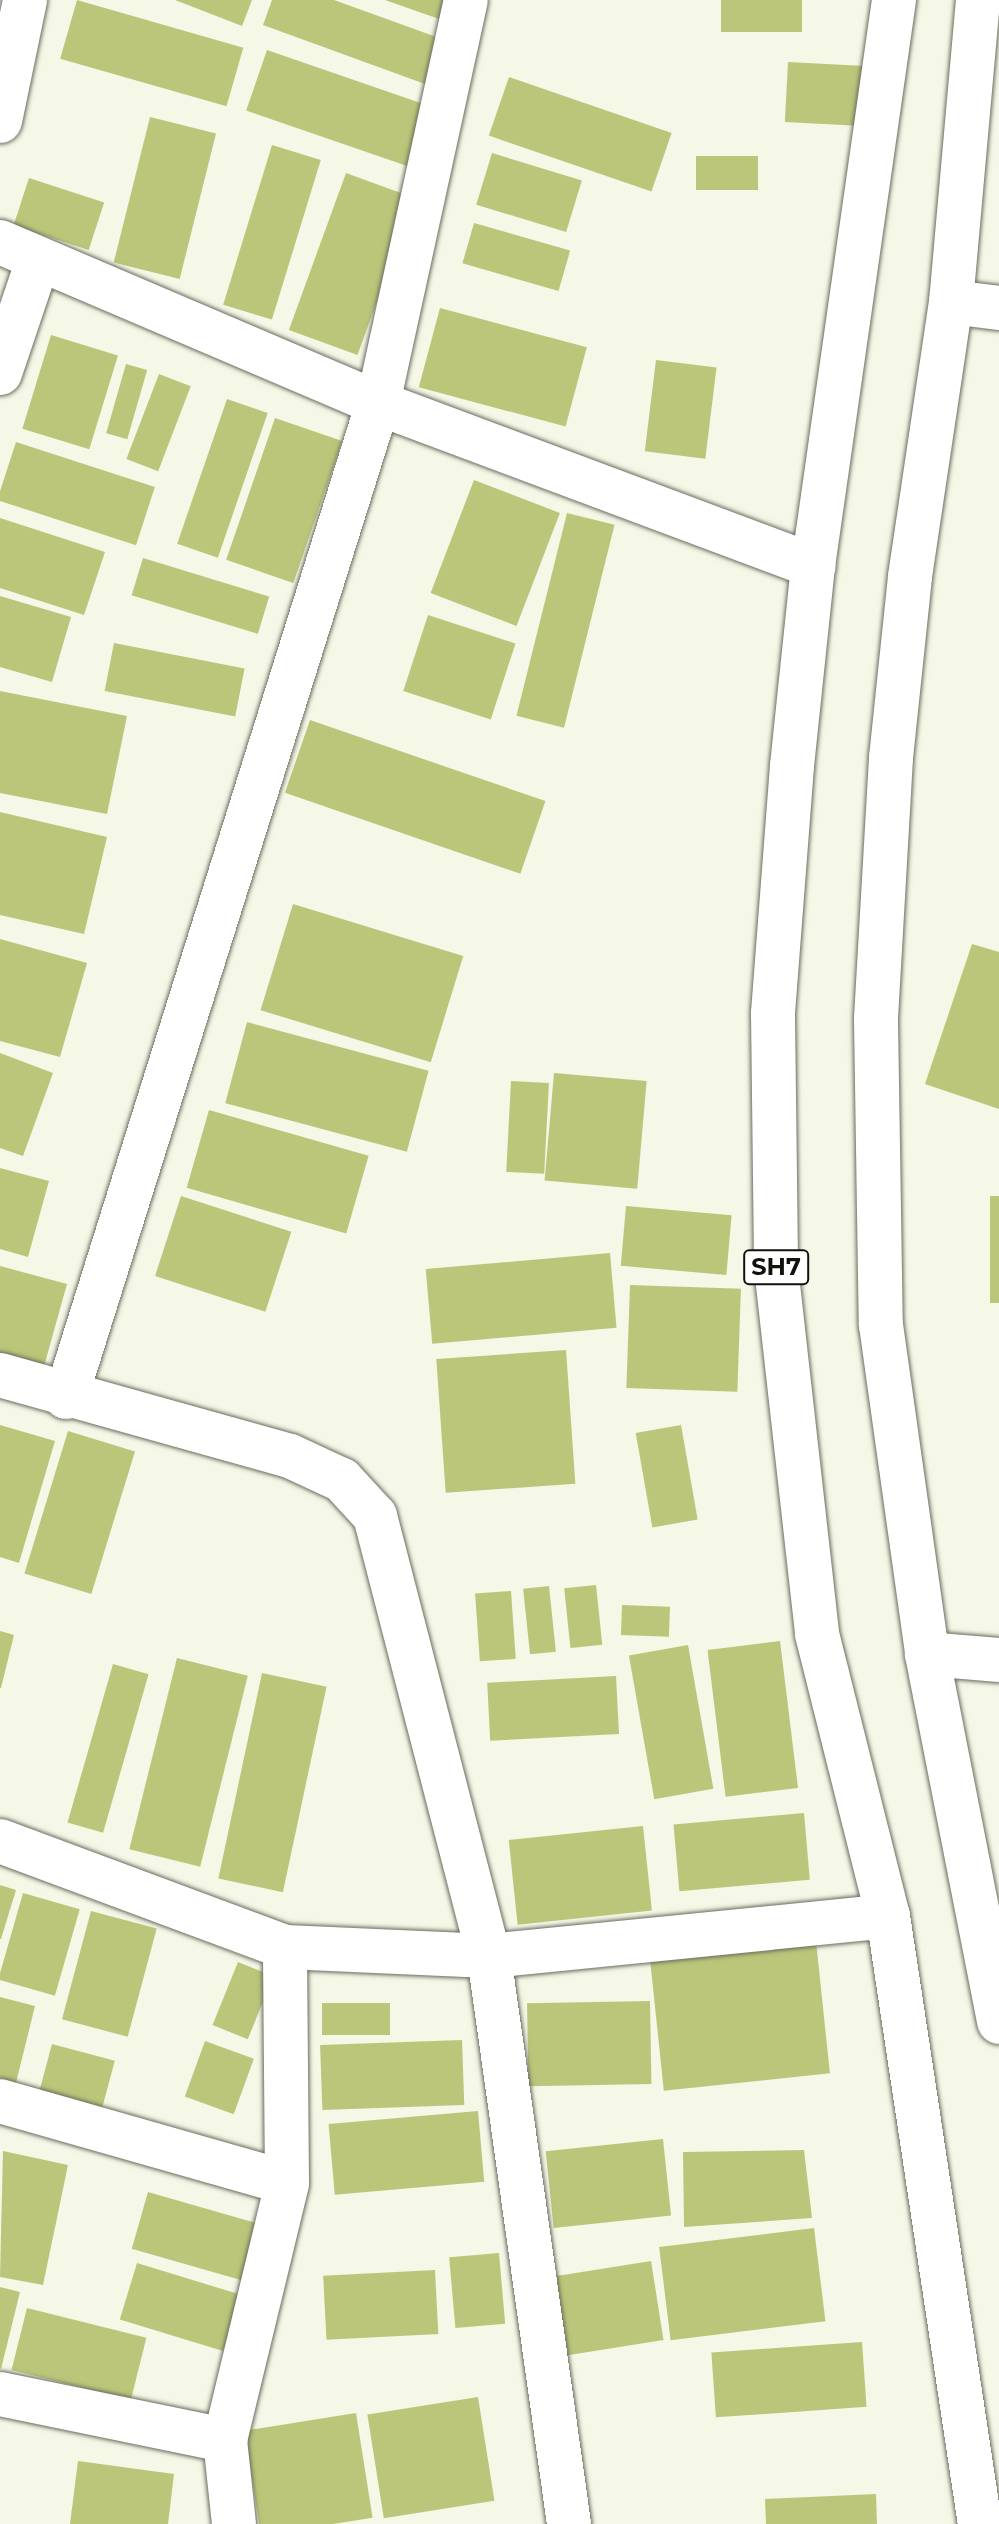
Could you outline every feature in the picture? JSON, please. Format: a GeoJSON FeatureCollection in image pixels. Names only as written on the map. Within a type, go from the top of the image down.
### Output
{"type":"FeatureCollection","features":[{"type":"Feature","properties":{"kind":"street"},"geometry":{"type":"LineString","coordinates":[[0,121],[25,0]]}},
{"type":"Feature","properties":{"kind":"street"},"geometry":{"type":"LineString","coordinates":[[66,1397],[378,403],[466,0]]}},
{"type":"Feature","properties":{"kind":"street","name":"SH7"},"geometry":{"type":"LineString","coordinates":[[894,0],[813,566],[773,1014],[776,1267],[817,1634],[888,1916],[980,2524]]}},
{"type":"Feature","properties":{"kind":"street"},"geometry":{"type":"LineString","coordinates":[[978,0],[951,302],[910,577],[891,758],[876,1020],[881,1325],[927,1654],[999,2022]]}},
{"type":"Feature","properties":{"kind":"street"},"geometry":{"type":"LineString","coordinates":[[0,373],[19,251],[378,403],[813,566]]}},
{"type":"Feature","properties":{"kind":"street"},"geometry":{"type":"LineString","coordinates":[[951,302],[999,308]]}},
{"type":"Feature","properties":{"kind":"street"},"geometry":{"type":"LineString","coordinates":[[0,1375],[66,1397],[290,1456],[342,1480],[375,1516],[489,1956],[569,2524]]}},
{"type":"Feature","properties":{"kind":"street"},"geometry":{"type":"LineString","coordinates":[[927,1654],[999,1660]]}},
{"type":"Feature","properties":{"kind":"street"},"geometry":{"type":"LineString","coordinates":[[0,1841],[285,1947],[489,1956],[888,1916]]}},
{"type":"Feature","properties":{"kind":"street"},"geometry":{"type":"LineString","coordinates":[[234,2524],[225,2440],[287,2183],[285,1947]]}},
{"type":"Feature","properties":{"kind":"street"},"geometry":{"type":"LineString","coordinates":[[0,2101],[287,2183]]}},
{"type":"Feature","properties":{"kind":"street"},"geometry":{"type":"LineString","coordinates":[[0,2394],[225,2440]]}},
{"type":"Feature","properties":{"kind":"building"},"geometry":{"type":"Polygon","coordinates":[[[77,0],[243,48],[226,106],[60,59],[77,0]]]}},
{"type":"Feature","properties":{"kind":"building"},"geometry":{"type":"Polygon","coordinates":[[[175,0],[252,0],[242,26],[175,0]]]}},
{"type":"Feature","properties":{"kind":"building"},"geometry":{"type":"Polygon","coordinates":[[[272,0],[334,0],[442,39],[425,84],[263,25],[272,0]]]}},
{"type":"Feature","properties":{"kind":"building"},"geometry":{"type":"Polygon","coordinates":[[[385,0],[446,0],[439,19],[385,0]]]}},
{"type":"Feature","properties":{"kind":"building"},"geometry":{"type":"Polygon","coordinates":[[[721,0],[802,0],[802,32],[721,32],[721,0]]]}},
{"type":"Feature","properties":{"kind":"building"},"geometry":{"type":"Polygon","coordinates":[[[267,50],[432,107],[411,167],[246,111],[267,50]]]}},
{"type":"Feature","properties":{"kind":"building"},"geometry":{"type":"Polygon","coordinates":[[[788,62],[865,66],[862,126],[785,122],[788,62]]]}},
{"type":"Feature","properties":{"kind":"building"},"geometry":{"type":"Polygon","coordinates":[[[509,77],[672,133],[651,192],[489,136],[509,77]]]}},
{"type":"Feature","properties":{"kind":"building"},"geometry":{"type":"Polygon","coordinates":[[[150,117],[216,133],[180,279],[114,263],[150,117]]]}},
{"type":"Feature","properties":{"kind":"building"},"geometry":{"type":"Polygon","coordinates":[[[272,145],[321,160],[272,320],[223,305],[272,145]]]}},
{"type":"Feature","properties":{"kind":"building"},"geometry":{"type":"Polygon","coordinates":[[[492,153],[582,180],[566,232],[476,205],[492,153]]]}},
{"type":"Feature","properties":{"kind":"building"},"geometry":{"type":"Polygon","coordinates":[[[696,156],[758,156],[758,190],[696,190],[696,156]]]}},
{"type":"Feature","properties":{"kind":"building"},"geometry":{"type":"Polygon","coordinates":[[[346,173],[415,198],[357,355],[289,330],[346,173]]]}},
{"type":"Feature","properties":{"kind":"building"},"geometry":{"type":"Polygon","coordinates":[[[29,178],[104,202],[89,250],[14,226],[29,178]]]}},
{"type":"Feature","properties":{"kind":"building"},"geometry":{"type":"Polygon","coordinates":[[[474,223],[570,251],[559,291],[462,263],[474,223]]]}},
{"type":"Feature","properties":{"kind":"building"},"geometry":{"type":"Polygon","coordinates":[[[440,308],[587,347],[566,427],[419,387],[440,308]]]}},
{"type":"Feature","properties":{"kind":"building"},"geometry":{"type":"Polygon","coordinates":[[[51,335],[118,355],[89,449],[22,429],[51,335]]]}},
{"type":"Feature","properties":{"kind":"building"},"geometry":{"type":"Polygon","coordinates":[[[656,360],[717,367],[705,459],[645,451],[656,360]]]}},
{"type":"Feature","properties":{"kind":"building"},"geometry":{"type":"Polygon","coordinates":[[[126,364],[147,370],[127,439],[106,433],[126,364]]]}},
{"type":"Feature","properties":{"kind":"building"},"geometry":{"type":"Polygon","coordinates":[[[159,374],[191,386],[158,471],[126,459],[159,374]]]}},
{"type":"Feature","properties":{"kind":"building"},"geometry":{"type":"Polygon","coordinates":[[[227,399],[268,413],[218,558],[177,544],[227,399]]]}},
{"type":"Feature","properties":{"kind":"building"},"geometry":{"type":"Polygon","coordinates":[[[275,418],[342,441],[293,583],[226,560],[275,418]]]}},
{"type":"Feature","properties":{"kind":"building"},"geometry":{"type":"Polygon","coordinates":[[[16,442],[155,487],[136,545],[0,501],[0,491],[16,442]]]}},
{"type":"Feature","properties":{"kind":"building"},"geometry":{"type":"Polygon","coordinates":[[[474,480],[560,513],[517,626],[431,593],[474,480]]]}},
{"type":"Feature","properties":{"kind":"building"},"geometry":{"type":"Polygon","coordinates":[[[567,513],[615,525],[564,728],[516,716],[567,513]]]}},
{"type":"Feature","properties":{"kind":"building"},"geometry":{"type":"Polygon","coordinates":[[[0,518],[105,552],[84,615],[0,588],[0,518]]]}},
{"type":"Feature","properties":{"kind":"building"},"geometry":{"type":"Polygon","coordinates":[[[143,558],[269,597],[258,634],[132,595],[143,558]]]}},
{"type":"Feature","properties":{"kind":"building"},"geometry":{"type":"Polygon","coordinates":[[[0,596],[71,617],[52,682],[0,667],[0,596]]]}},
{"type":"Feature","properties":{"kind":"building"},"geometry":{"type":"Polygon","coordinates":[[[428,615],[515,643],[491,720],[403,691],[428,615]]]}},
{"type":"Feature","properties":{"kind":"building"},"geometry":{"type":"Polygon","coordinates":[[[114,643],[245,668],[235,716],[105,691],[114,643]]]}},
{"type":"Feature","properties":{"kind":"building"},"geometry":{"type":"Polygon","coordinates":[[[0,691],[127,716],[107,814],[0,793],[0,691]]]}},
{"type":"Feature","properties":{"kind":"building"},"geometry":{"type":"Polygon","coordinates":[[[310,720],[545,801],[520,874],[285,793],[310,720]]]}},
{"type":"Feature","properties":{"kind":"building"},"geometry":{"type":"Polygon","coordinates":[[[0,812],[107,837],[84,934],[0,915],[0,812]]]}},
{"type":"Feature","properties":{"kind":"building"},"geometry":{"type":"Polygon","coordinates":[[[293,904],[463,956],[431,1062],[261,1010],[293,904]]]}},
{"type":"Feature","properties":{"kind":"building"},"geometry":{"type":"Polygon","coordinates":[[[0,939],[87,963],[60,1057],[0,1041],[0,939]]]}},
{"type":"Feature","properties":{"kind":"building"},"geometry":{"type":"Polygon","coordinates":[[[972,944],[999,952],[999,1109],[925,1084],[972,944]]]}},
{"type":"Feature","properties":{"kind":"building"},"geometry":{"type":"Polygon","coordinates":[[[247,1022],[429,1071],[407,1152],[225,1103],[247,1022]]]}},
{"type":"Feature","properties":{"kind":"building"},"geometry":{"type":"Polygon","coordinates":[[[0,1053],[53,1073],[23,1156],[0,1148],[0,1053]]]}},
{"type":"Feature","properties":{"kind":"building"},"geometry":{"type":"Polygon","coordinates":[[[554,1073],[647,1081],[637,1189],[545,1181],[554,1073]]]}},
{"type":"Feature","properties":{"kind":"building"},"geometry":{"type":"Polygon","coordinates":[[[511,1081],[549,1083],[544,1174],[506,1172],[511,1081]]]}},
{"type":"Feature","properties":{"kind":"building"},"geometry":{"type":"Polygon","coordinates":[[[209,1110],[369,1156],[346,1234],[187,1188],[209,1110]]]}},
{"type":"Feature","properties":{"kind":"building"},"geometry":{"type":"Polygon","coordinates":[[[0,1168],[49,1181],[28,1257],[0,1249],[0,1168]]]}},
{"type":"Feature","properties":{"kind":"building"},"geometry":{"type":"Polygon","coordinates":[[[181,1196],[291,1232],[265,1312],[155,1276],[181,1196]]]}},
{"type":"Feature","properties":{"kind":"building"},"geometry":{"type":"Polygon","coordinates":[[[990,1196],[999,1196],[999,1303],[990,1303],[990,1196]]]}},
{"type":"Feature","properties":{"kind":"building"},"geometry":{"type":"Polygon","coordinates":[[[626,1206],[732,1215],[726,1275],[621,1266],[626,1206]]]}},
{"type":"Feature","properties":{"kind":"building"},"geometry":{"type":"Polygon","coordinates":[[[610,1253],[617,1328],[432,1344],[426,1269],[610,1253]]]}},
{"type":"Feature","properties":{"kind":"building"},"geometry":{"type":"Polygon","coordinates":[[[0,1266],[67,1284],[43,1370],[0,1359],[0,1266]]]}},
{"type":"Feature","properties":{"kind":"building"},"geometry":{"type":"Polygon","coordinates":[[[630,1285],[741,1289],[737,1392],[626,1388],[630,1285]]]}},
{"type":"Feature","properties":{"kind":"building"},"geometry":{"type":"Polygon","coordinates":[[[566,1350],[575,1484],[446,1493],[436,1359],[566,1350]]]}},
{"type":"Feature","properties":{"kind":"building"},"geometry":{"type":"Polygon","coordinates":[[[0,1425],[55,1441],[19,1563],[0,1557],[0,1425]]]}},
{"type":"Feature","properties":{"kind":"building"},"geometry":{"type":"Polygon","coordinates":[[[681,1425],[698,1520],[652,1528],[636,1433],[681,1425]]]}},
{"type":"Feature","properties":{"kind":"building"},"geometry":{"type":"Polygon","coordinates":[[[68,1431],[135,1451],[91,1594],[24,1573],[68,1431]]]}},
{"type":"Feature","properties":{"kind":"building"},"geometry":{"type":"Polygon","coordinates":[[[596,1585],[602,1645],[570,1648],[564,1588],[596,1585]]]}},
{"type":"Feature","properties":{"kind":"building"},"geometry":{"type":"Polygon","coordinates":[[[549,1586],[556,1652],[530,1654],[523,1589],[549,1586]]]}},
{"type":"Feature","properties":{"kind":"building"},"geometry":{"type":"Polygon","coordinates":[[[511,1591],[516,1659],[480,1661],[475,1594],[511,1591]]]}},
{"type":"Feature","properties":{"kind":"building"},"geometry":{"type":"Polygon","coordinates":[[[622,1605],[670,1607],[669,1637],[621,1635],[622,1605]]]}},
{"type":"Feature","properties":{"kind":"building"},"geometry":{"type":"Polygon","coordinates":[[[0,1631],[14,1635],[1,1688],[0,1688],[0,1631]]]}},
{"type":"Feature","properties":{"kind":"building"},"geometry":{"type":"Polygon","coordinates":[[[780,1641],[798,1788],[726,1797],[708,1650],[780,1641]]]}},
{"type":"Feature","properties":{"kind":"building"},"geometry":{"type":"Polygon","coordinates":[[[688,1645],[713,1789],[654,1799],[629,1655],[688,1645]]]}},
{"type":"Feature","properties":{"kind":"building"},"geometry":{"type":"Polygon","coordinates":[[[177,1658],[248,1676],[200,1867],[129,1849],[177,1658]]]}},
{"type":"Feature","properties":{"kind":"building"},"geometry":{"type":"Polygon","coordinates":[[[113,1664],[149,1674],[103,1833],[68,1823],[113,1664]]]}},
{"type":"Feature","properties":{"kind":"building"},"geometry":{"type":"Polygon","coordinates":[[[262,1673],[327,1687],[283,1892],[218,1878],[262,1673]]]}},
{"type":"Feature","properties":{"kind":"building"},"geometry":{"type":"Polygon","coordinates":[[[616,1676],[619,1734],[490,1741],[487,1683],[616,1676]]]}},
{"type":"Feature","properties":{"kind":"building"},"geometry":{"type":"Polygon","coordinates":[[[804,1813],[810,1880],[679,1891],[673,1824],[804,1813]]]}},
{"type":"Feature","properties":{"kind":"building"},"geometry":{"type":"Polygon","coordinates":[[[643,1826],[652,1911],[518,1925],[509,1840],[643,1826]]]}},
{"type":"Feature","properties":{"kind":"building"},"geometry":{"type":"Polygon","coordinates":[[[0,1885],[16,1890],[1,1939],[0,1939],[0,1885]]]}},
{"type":"Feature","properties":{"kind":"building"},"geometry":{"type":"Polygon","coordinates":[[[23,1893],[80,1909],[55,1996],[0,1980],[23,1893]]]}},
{"type":"Feature","properties":{"kind":"building"},"geometry":{"type":"Polygon","coordinates":[[[91,1911],[157,1929],[128,2037],[62,2019],[91,1911]]]}},
{"type":"Feature","properties":{"kind":"building"},"geometry":{"type":"Polygon","coordinates":[[[816,1941],[830,2073],[664,2091],[650,1958],[816,1941]]]}},
{"type":"Feature","properties":{"kind":"building"},"geometry":{"type":"Polygon","coordinates":[[[238,1962],[273,1976],[248,2039],[213,2025],[238,1962]]]}},
{"type":"Feature","properties":{"kind":"building"},"geometry":{"type":"Polygon","coordinates":[[[0,1997],[35,2006],[12,2099],[0,2096],[0,1997]]]}},
{"type":"Feature","properties":{"kind":"building"},"geometry":{"type":"Polygon","coordinates":[[[650,2001],[651,2084],[528,2086],[527,2003],[650,2001]]]}},
{"type":"Feature","properties":{"kind":"building"},"geometry":{"type":"Polygon","coordinates":[[[322,2003],[390,2003],[390,2035],[322,2035],[322,2003]]]}},
{"type":"Feature","properties":{"kind":"building"},"geometry":{"type":"Polygon","coordinates":[[[462,2040],[464,2105],[322,2110],[320,2045],[462,2040]]]}},
{"type":"Feature","properties":{"kind":"building"},"geometry":{"type":"Polygon","coordinates":[[[205,2041],[254,2059],[234,2114],[185,2096],[205,2041]]]}},
{"type":"Feature","properties":{"kind":"building"},"geometry":{"type":"Polygon","coordinates":[[[52,2044],[115,2061],[98,2124],[35,2107],[52,2044]]]}},
{"type":"Feature","properties":{"kind":"building"},"geometry":{"type":"Polygon","coordinates":[[[478,2111],[484,2182],[335,2195],[329,2124],[478,2111]]]}},
{"type":"Feature","properties":{"kind":"building"},"geometry":{"type":"Polygon","coordinates":[[[663,2139],[671,2216],[554,2228],[546,2151],[663,2139]]]}},
{"type":"Feature","properties":{"kind":"building"},"geometry":{"type":"Polygon","coordinates":[[[804,2150],[812,2218],[684,2227],[683,2152],[804,2150]]]}},
{"type":"Feature","properties":{"kind":"building"},"geometry":{"type":"Polygon","coordinates":[[[3,2151],[68,2165],[43,2285],[0,2277],[3,2151]]]}},
{"type":"Feature","properties":{"kind":"building"},"geometry":{"type":"Polygon","coordinates":[[[148,2192],[260,2224],[244,2281],[132,2249],[148,2192]]]}},
{"type":"Feature","properties":{"kind":"building"},"geometry":{"type":"Polygon","coordinates":[[[814,2228],[825,2321],[671,2340],[659,2247],[814,2228]]]}},
{"type":"Feature","properties":{"kind":"building"},"geometry":{"type":"Polygon","coordinates":[[[499,2253],[505,2324],[455,2328],[449,2257],[499,2253]]]}},
{"type":"Feature","properties":{"kind":"building"},"geometry":{"type":"Polygon","coordinates":[[[651,2261],[664,2340],[560,2356],[547,2277],[651,2261]]]}},
{"type":"Feature","properties":{"kind":"building"},"geometry":{"type":"Polygon","coordinates":[[[137,2263],[240,2295],[223,2351],[120,2319],[137,2263]]]}},
{"type":"Feature","properties":{"kind":"building"},"geometry":{"type":"Polygon","coordinates":[[[435,2270],[438,2334],[327,2340],[323,2276],[435,2270]]]}},
{"type":"Feature","properties":{"kind":"building"},"geometry":{"type":"Polygon","coordinates":[[[0,2287],[20,2292],[1,2369],[0,2368],[0,2287]]]}},
{"type":"Feature","properties":{"kind":"building"},"geometry":{"type":"Polygon","coordinates":[[[27,2308],[146,2338],[131,2400],[12,2370],[27,2308]]]}},
{"type":"Feature","properties":{"kind":"building"},"geometry":{"type":"Polygon","coordinates":[[[862,2342],[867,2407],[716,2417],[711,2353],[862,2342]]]}},
{"type":"Feature","properties":{"kind":"building"},"geometry":{"type":"Polygon","coordinates":[[[478,2397],[494,2501],[384,2518],[367,2415],[478,2397]]]}},
{"type":"Feature","properties":{"kind":"building"},"geometry":{"type":"Polygon","coordinates":[[[356,2413],[373,2518],[333,2524],[259,2524],[244,2431],[356,2413]]]}},
{"type":"Feature","properties":{"kind":"building"},"geometry":{"type":"Polygon","coordinates":[[[78,2461],[174,2474],[168,2524],[70,2524],[78,2461]]]}},
{"type":"Feature","properties":{"kind":"building"},"geometry":{"type":"Polygon","coordinates":[[[876,2494],[877,2524],[766,2524],[765,2499],[876,2494]]]}}]}
